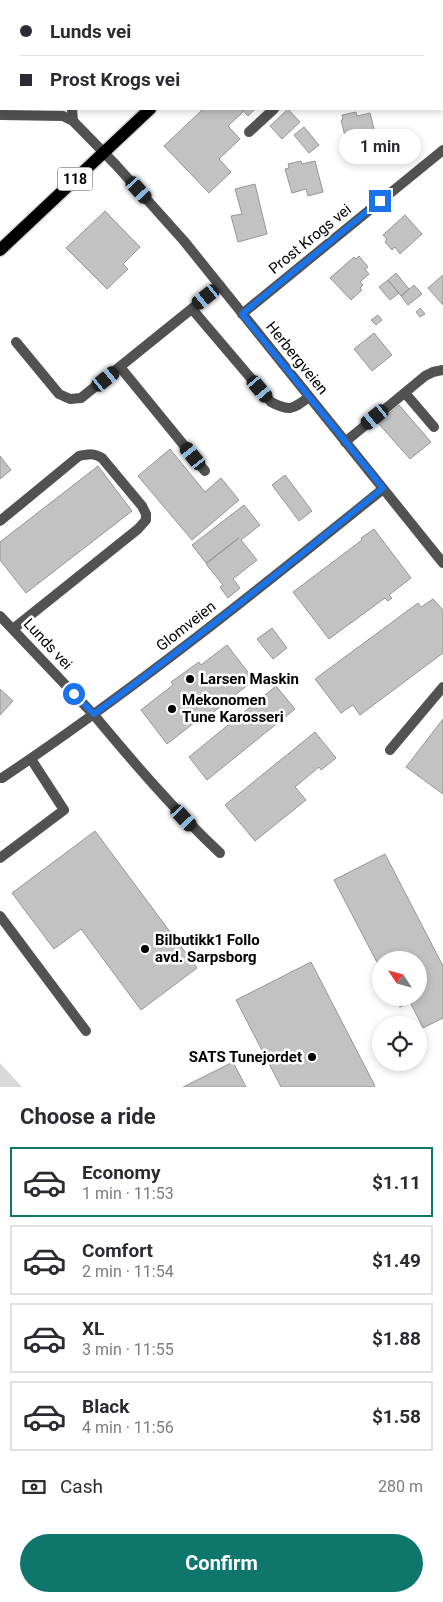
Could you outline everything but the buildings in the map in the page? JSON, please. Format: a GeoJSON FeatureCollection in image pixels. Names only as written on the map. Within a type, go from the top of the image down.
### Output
{"type":"FeatureCollection","features":[{"type":"Feature","properties":{"kind":"main road","name":"118"},"geometry":{"type":"LineString","coordinates":[[0,250],[149,110]]}},
{"type":"Feature","properties":{"kind":"street"},"geometry":{"type":"LineString","coordinates":[[72,110],[73,121]]}},
{"type":"Feature","properties":{"kind":"street"},"geometry":{"type":"LineString","coordinates":[[250,132],[273,110]]}},
{"type":"Feature","properties":{"kind":"street"},"geometry":{"type":"LineString","coordinates":[[0,115],[63,116],[73,121]]}},
{"type":"Feature","properties":{"kind":"street","name":"Herbergveien"},"geometry":{"type":"LineString","coordinates":[[73,121],[104,152],[184,241],[443,563]]}},
{"type":"Feature","properties":{"kind":"street","name":"Prost Krogs vei"},"geometry":{"type":"LineString","coordinates":[[242,314],[443,151]]}},
{"type":"Feature","properties":{"kind":"street"},"geometry":{"type":"LineString","coordinates":[[16,342],[59,394],[70,399],[81,398],[220,286]]}},
{"type":"Feature","properties":{"kind":"street"},"geometry":{"type":"LineString","coordinates":[[192,309],[271,402],[282,408],[290,409],[309,397]]}},
{"type":"Feature","properties":{"kind":"street"},"geometry":{"type":"LineString","coordinates":[[120,368],[205,471]]}},
{"type":"Feature","properties":{"kind":"street"},"geometry":{"type":"LineString","coordinates":[[345,442],[425,376],[443,370]]}},
{"type":"Feature","properties":{"kind":"street"},"geometry":{"type":"LineString","coordinates":[[405,392],[434,427]]}},
{"type":"Feature","properties":{"kind":"street"},"geometry":{"type":"LineString","coordinates":[[0,521],[79,456],[89,453],[102,458],[142,506],[146,514],[146,520],[138,529],[13,630]]}},
{"type":"Feature","properties":{"kind":"street","name":"Glomveien"},"geometry":{"type":"LineString","coordinates":[[0,778],[31,759],[169,659],[383,488]]}},
{"type":"Feature","properties":{"kind":"street","name":"Lunds vei"},"geometry":{"type":"LineString","coordinates":[[0,616],[94,714],[139,769],[220,853]]}},
{"type":"Feature","properties":{"kind":"street"},"geometry":{"type":"LineString","coordinates":[[390,750],[443,687]]}},
{"type":"Feature","properties":{"kind":"street"},"geometry":{"type":"LineString","coordinates":[[0,858],[64,810],[31,759]]}},
{"type":"Feature","properties":{"kind":"street"},"geometry":{"type":"LineString","coordinates":[[0,916],[86,1031]]}},
{"type":"Feature","properties":{"kind":"shaded area"},"geometry":{"type":"Polygon","coordinates":[[[0,1063],[22,1087],[0,1087],[0,1063]]]}},
{"type":"Feature","properties":{"kind":"place","name":"Larsen Maskin"},"geometry":{"type":"Point","coordinates":[190,679]}},
{"type":"Feature","properties":{"kind":"place","name":"Mekonomen Tune Karosseri"},"geometry":{"type":"Point","coordinates":[172,709]}},
{"type":"Feature","properties":{"kind":"place","name":"Bilbutikk1 Follo avd. Sarpsborg"},"geometry":{"type":"Point","coordinates":[145,949]}},
{"type":"Feature","properties":{"kind":"place","name":"SATS Tunejordet"},"geometry":{"type":"Point","coordinates":[312,1057]}},
{"type":"Feature","properties":{"kind":"route"},"geometry":{"type":"LineString","coordinates":[[74,694],[94,714],[169,659],[383,488],[242,314],[380,201]]}}]}
